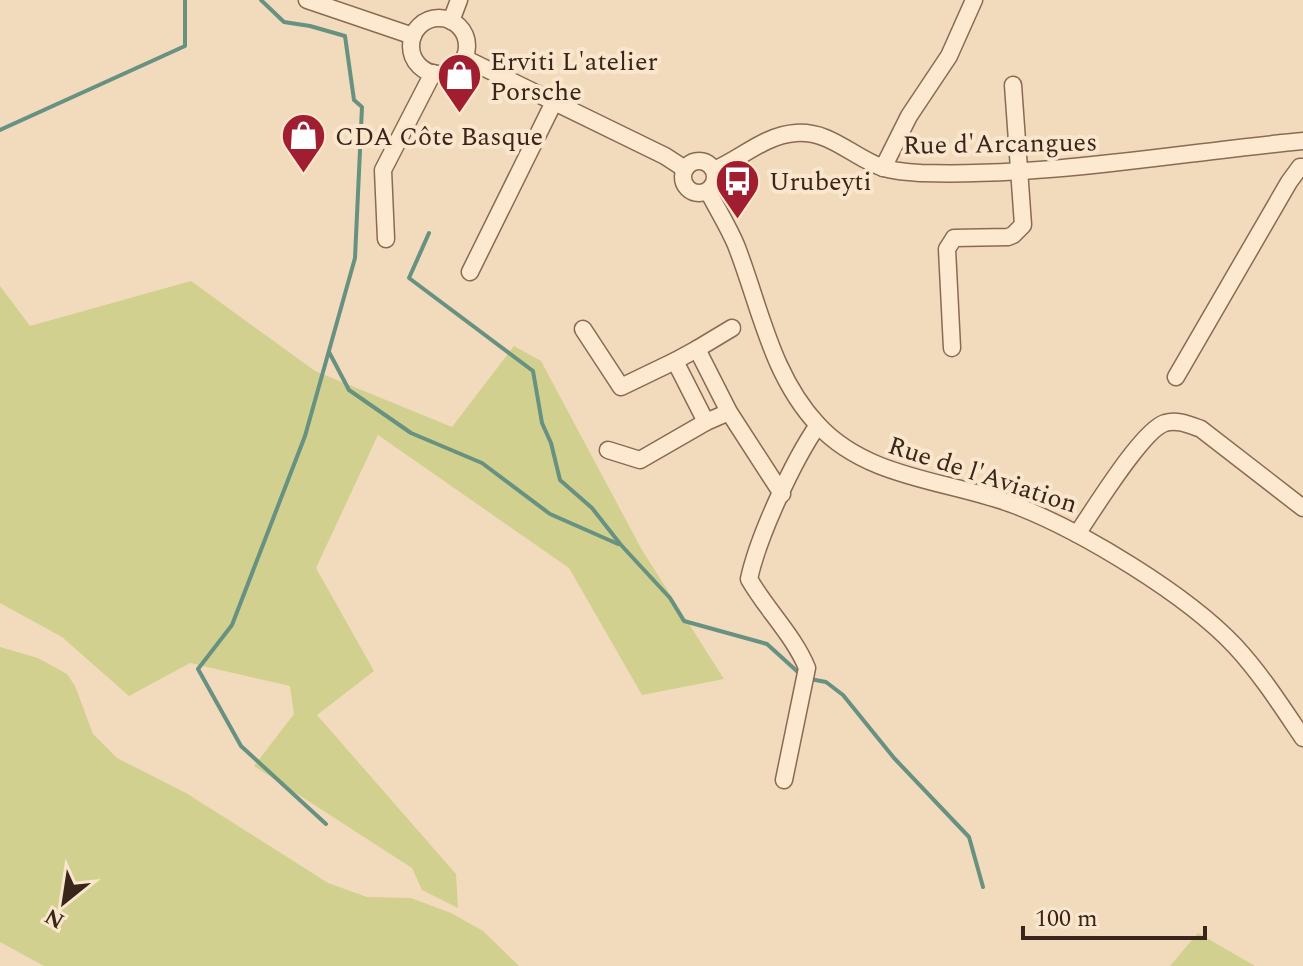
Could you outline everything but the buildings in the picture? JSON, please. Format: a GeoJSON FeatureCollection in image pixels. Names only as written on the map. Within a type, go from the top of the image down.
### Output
{"type":"FeatureCollection","features":[{"type":"Feature","properties":{"kind":"street"},"geometry":{"type":"LineString","coordinates":[[307,0],[413,36]]}},
{"type":"Feature","properties":{"kind":"street"},"geometry":{"type":"LineString","coordinates":[[451,21],[459,0]]}},
{"type":"Feature","properties":{"kind":"street"},"geometry":{"type":"LineString","coordinates":[[883,168],[909,116],[949,56],[974,0]]}},
{"type":"Feature","properties":{"kind":"street"},"geometry":{"type":"LineString","coordinates":[[433,19],[451,21],[464,33],[464,58],[451,71],[433,73],[419,66],[414,59],[411,43],[418,28],[433,19]]}},
{"type":"Feature","properties":{"kind":"street"},"geometry":{"type":"LineString","coordinates":[[464,58],[665,156],[685,169]]}},
{"type":"Feature","properties":{"kind":"street"},"geometry":{"type":"LineString","coordinates":[[386,239],[383,170],[433,73]]}},
{"type":"Feature","properties":{"kind":"street"},"geometry":{"type":"LineString","coordinates":[[952,348],[947,249],[954,238],[1008,237],[1020,229],[1023,221],[1013,85]]}},
{"type":"Feature","properties":{"kind":"street"},"geometry":{"type":"LineString","coordinates":[[470,272],[554,102]]}},
{"type":"Feature","properties":{"kind":"street","name":"Rue d'Arcangues"},"geometry":{"type":"LineString","coordinates":[[714,170],[775,137],[796,133],[835,140],[883,168],[923,173],[1107,165],[1303,141]]}},
{"type":"Feature","properties":{"kind":"street"},"geometry":{"type":"LineString","coordinates":[[697,161],[707,163],[714,170],[715,179],[708,191],[698,193],[688,189],[683,180],[685,169],[697,161]]}},
{"type":"Feature","properties":{"kind":"street"},"geometry":{"type":"LineString","coordinates":[[1176,377],[1289,182],[1303,167]]}},
{"type":"Feature","properties":{"kind":"street","name":"Rue de l'Aviation"},"geometry":{"type":"LineString","coordinates":[[708,191],[735,242],[780,369],[799,400],[818,425],[839,444],[876,464],[1017,506],[1077,534],[1144,439],[1167,422],[1181,422],[1201,429],[1303,508]]}},
{"type":"Feature","properties":{"kind":"street"},"geometry":{"type":"LineString","coordinates":[[583,329],[621,387],[732,328]]}},
{"type":"Feature","properties":{"kind":"street"},"geometry":{"type":"LineString","coordinates":[[697,349],[729,412],[782,494]]}},
{"type":"Feature","properties":{"kind":"street"},"geometry":{"type":"LineString","coordinates":[[675,361],[706,422]]}},
{"type":"Feature","properties":{"kind":"street"},"geometry":{"type":"LineString","coordinates":[[608,450],[640,460],[729,412]]}},
{"type":"Feature","properties":{"kind":"street"},"geometry":{"type":"LineString","coordinates":[[784,780],[807,668],[802,655],[763,604],[749,579],[752,562],[782,494],[818,425]]}},
{"type":"Feature","properties":{"kind":"street"},"geometry":{"type":"LineString","coordinates":[[1077,534],[1165,589],[1211,624],[1234,646],[1275,696],[1303,738]]}},
{"type":"Feature","properties":{"kind":"shaded area"},"geometry":{"type":"Polygon","coordinates":[[[191,281],[315,371],[452,427],[514,346],[541,361],[642,550],[724,679],[642,695],[569,568],[378,435],[316,568],[374,671],[317,715],[456,874],[458,908],[422,890],[412,868],[254,766],[294,714],[290,686],[190,663],[129,696],[62,637],[0,603],[0,286],[30,326],[191,281]]]}},
{"type":"Feature","properties":{"kind":"shaded area"},"geometry":{"type":"Polygon","coordinates":[[[0,647],[38,658],[67,674],[75,686],[93,734],[117,758],[186,793],[328,883],[367,897],[411,898],[451,913],[483,931],[519,966],[44,966],[0,942],[0,647]]]}},
{"type":"Feature","properties":{"kind":"shaded area"},"geometry":{"type":"Polygon","coordinates":[[[1198,933],[1255,966],[1170,966],[1198,933]]]}},
{"type":"Feature","properties":{"kind":"waterway"},"geometry":{"type":"LineString","coordinates":[[0,130],[185,46],[185,0]]}},
{"type":"Feature","properties":{"kind":"waterway"},"geometry":{"type":"LineString","coordinates":[[261,0],[284,22],[345,36],[354,100],[362,107],[355,258],[305,436],[232,625],[198,669],[241,746],[326,824]]}},
{"type":"Feature","properties":{"kind":"waterway"},"geometry":{"type":"LineString","coordinates":[[429,233],[409,278],[533,371],[542,423],[551,443],[560,480],[592,508],[670,598],[684,621],[767,644],[799,673]]}},
{"type":"Feature","properties":{"kind":"waterway"},"geometry":{"type":"LineString","coordinates":[[329,352],[349,390],[411,433],[482,463],[550,514],[618,544]]}},
{"type":"Feature","properties":{"kind":"waterway"},"geometry":{"type":"LineString","coordinates":[[810,679],[826,682],[843,695],[894,758],[969,837],[983,887]]}},
{"type":"Feature","properties":{"kind":"place","name":"Erviti L'atelier Porsche"},"geometry":{"type":"Point","coordinates":[459,115]}},
{"type":"Feature","properties":{"kind":"place","name":"CDA Côte Basque"},"geometry":{"type":"Point","coordinates":[304,175]}},
{"type":"Feature","properties":{"kind":"place","name":"Urubeyti"},"geometry":{"type":"Point","coordinates":[738,220]}}]}
